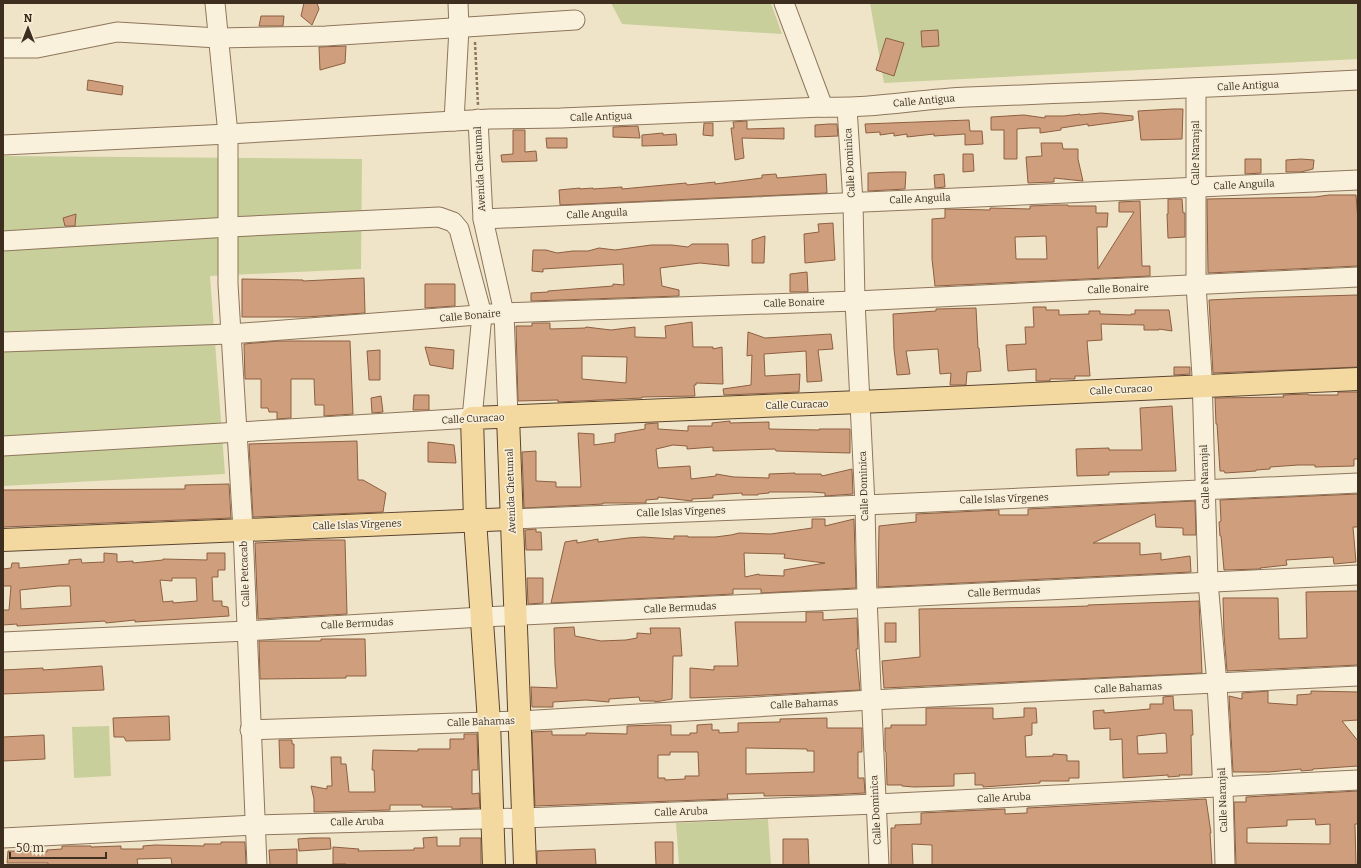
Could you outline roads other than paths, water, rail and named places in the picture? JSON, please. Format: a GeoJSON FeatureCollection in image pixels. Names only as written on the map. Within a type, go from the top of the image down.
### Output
{"type":"FeatureCollection","features":[{"type":"Feature","properties":{"kind":"main road","name":"Calle Curacao"},"geometry":{"type":"LineString","coordinates":[[472,418],[1358,379]]}},
{"type":"Feature","properties":{"kind":"main road","name":"Avenida Chetumal"},"geometry":{"type":"LineString","coordinates":[[508,417],[525,865]]}},
{"type":"Feature","properties":{"kind":"main road"},"geometry":{"type":"LineString","coordinates":[[472,418],[475,520],[489,722],[494,865]]}},
{"type":"Feature","properties":{"kind":"main road","name":"Calle Islas Vírgenes"},"geometry":{"type":"LineString","coordinates":[[3,540],[512,519]]}},
{"type":"Feature","properties":{"kind":"street","name":"Calle Petcacab"},"geometry":{"type":"LineString","coordinates":[[215,3],[228,134],[228,284],[243,530],[250,730],[257,865]]}},
{"type":"Feature","properties":{"kind":"street"},"geometry":{"type":"LineString","coordinates":[[454,121],[467,28],[458,3]]}},
{"type":"Feature","properties":{"kind":"street"},"geometry":{"type":"LineString","coordinates":[[784,3],[823,107]]}},
{"type":"Feature","properties":{"kind":"street"},"geometry":{"type":"LineString","coordinates":[[3,48],[37,48],[118,32],[218,38],[326,36],[575,20]]}},
{"type":"Feature","properties":{"kind":"street","name":"Calle Antigua"},"geometry":{"type":"LineString","coordinates":[[3,145],[484,119],[561,118],[823,107],[847,108],[950,98],[1358,80]]}},
{"type":"Feature","properties":{"kind":"street","name":"Calle Naranjal"},"geometry":{"type":"LineString","coordinates":[[1196,88],[1196,285],[1202,387],[1208,582],[1223,787],[1225,865]]}},
{"type":"Feature","properties":{"kind":"street","name":"Calle Dominica"},"geometry":{"type":"LineString","coordinates":[[847,108],[853,202],[855,300],[865,505],[867,599],[879,865]]}},
{"type":"Feature","properties":{"kind":"street","name":"Avenida Chetumal"},"geometry":{"type":"LineString","coordinates":[[484,119],[483,219],[504,313],[508,417]]}},
{"type":"Feature","properties":{"kind":"street","name":"Calle Anguila"},"geometry":{"type":"LineString","coordinates":[[483,219],[1358,180]]}},
{"type":"Feature","properties":{"kind":"street"},"geometry":{"type":"LineString","coordinates":[[3,241],[229,227],[439,218],[453,222],[459,229],[482,315],[472,418]]}},
{"type":"Feature","properties":{"kind":"street","name":"Calle Bonaire"},"geometry":{"type":"LineString","coordinates":[[3,342],[230,334],[504,313],[855,300],[1358,277]]}},
{"type":"Feature","properties":{"kind":"street","name":"Calle Curacao"},"geometry":{"type":"LineString","coordinates":[[3,446],[472,418]]}},
{"type":"Feature","properties":{"kind":"street","name":"Calle Islas Vírgenes"},"geometry":{"type":"LineString","coordinates":[[512,519],[1358,483]]}},
{"type":"Feature","properties":{"kind":"street","name":"Calle Bermudas"},"geometry":{"type":"LineString","coordinates":[[3,642],[247,631],[482,617],[1358,575]]}},
{"type":"Feature","properties":{"kind":"street","name":"Calle Bahamas"},"geometry":{"type":"LineString","coordinates":[[250,730],[520,721],[871,700],[1358,676]]}},
{"type":"Feature","properties":{"kind":"street","name":"Calle Aruba"},"geometry":{"type":"LineString","coordinates":[[3,838],[255,825],[524,818],[876,804],[1358,780]]}}]}
